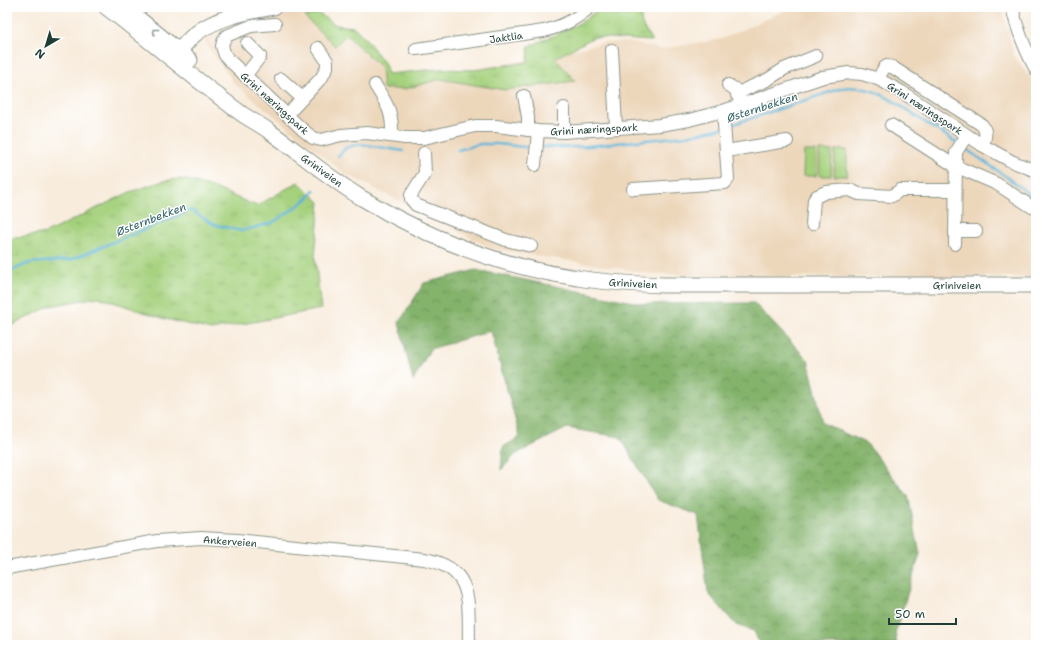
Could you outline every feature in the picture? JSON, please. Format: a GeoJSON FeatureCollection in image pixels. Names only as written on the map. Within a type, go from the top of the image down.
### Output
{"type":"FeatureCollection","features":[{"type":"Feature","properties":{"kind":"main road","name":"Griniveien"},"geometry":{"type":"LineString","coordinates":[[106,7],[176,55]]}},
{"type":"Feature","properties":{"kind":"main road","name":"Griniveien"},"geometry":{"type":"LineString","coordinates":[[124,7],[243,115],[269,130],[337,182],[408,223],[486,256],[557,274],[601,281],[664,285],[1036,285]]}},
{"type":"Feature","properties":{"kind":"main road"},"geometry":{"type":"LineString","coordinates":[[176,55],[193,36],[216,22],[251,11],[274,7]]}},
{"type":"Feature","properties":{"kind":"street","name":"Jaktlia"},"geometry":{"type":"LineString","coordinates":[[416,49],[544,31],[564,25],[577,18],[590,7]]}},
{"type":"Feature","properties":{"kind":"street"},"geometry":{"type":"LineString","coordinates":[[1012,7],[1025,49],[1036,70]]}},
{"type":"Feature","properties":{"kind":"street","name":"Grini næringspark"},"geometry":{"type":"LineString","coordinates":[[275,24],[251,26],[226,36],[222,46],[225,55],[245,76],[313,138],[321,140],[341,135],[367,133],[405,138],[424,138],[475,126],[496,126],[564,132],[660,125],[689,120],[724,121],[739,100],[823,77],[849,73],[862,74],[878,79],[902,92],[962,143],[982,145],[1011,161],[1036,170]]}},
{"type":"Feature","properties":{"kind":"street"},"geometry":{"type":"LineString","coordinates":[[245,76],[260,58],[260,56],[247,43]]}},
{"type":"Feature","properties":{"kind":"street"},"geometry":{"type":"LineString","coordinates":[[287,114],[322,77],[327,67],[327,61],[318,48]]}},
{"type":"Feature","properties":{"kind":"street"},"geometry":{"type":"LineString","coordinates":[[612,50],[616,128]]}},
{"type":"Feature","properties":{"kind":"street"},"geometry":{"type":"LineString","coordinates":[[739,100],[746,89],[767,80],[784,69],[816,56]]}},
{"type":"Feature","properties":{"kind":"street"},"geometry":{"type":"LineString","coordinates":[[878,79],[884,68],[887,66],[892,67],[982,125],[986,130],[986,137],[982,145]]}},
{"type":"Feature","properties":{"kind":"street"},"geometry":{"type":"LineString","coordinates":[[281,79],[302,98]]}},
{"type":"Feature","properties":{"kind":"street"},"geometry":{"type":"LineString","coordinates":[[375,85],[390,111],[392,136]]}},
{"type":"Feature","properties":{"kind":"street"},"geometry":{"type":"LineString","coordinates":[[728,86],[735,90],[739,100]]}},
{"type":"Feature","properties":{"kind":"street"},"geometry":{"type":"LineString","coordinates":[[524,96],[528,117],[533,130],[536,155]]}},
{"type":"Feature","properties":{"kind":"street"},"geometry":{"type":"LineString","coordinates":[[564,108],[564,132]]}},
{"type":"Feature","properties":{"kind":"street"},"geometry":{"type":"LineString","coordinates":[[633,189],[725,183],[728,179],[724,121]]}},
{"type":"Feature","properties":{"kind":"street"},"geometry":{"type":"LineString","coordinates":[[891,125],[955,166],[997,184],[1032,207],[1036,208]]}},
{"type":"Feature","properties":{"kind":"street"},"geometry":{"type":"LineString","coordinates":[[726,151],[787,141]]}},
{"type":"Feature","properties":{"kind":"street"},"geometry":{"type":"LineString","coordinates":[[955,244],[955,166],[962,143]]}},
{"type":"Feature","properties":{"kind":"street"},"geometry":{"type":"LineString","coordinates":[[424,153],[425,173],[411,195],[411,199],[416,205],[506,240],[531,246]]}},
{"type":"Feature","properties":{"kind":"street"},"geometry":{"type":"LineString","coordinates":[[812,224],[814,200],[817,196],[826,192],[850,190],[859,194],[892,196],[900,190],[955,190]]}},
{"type":"Feature","properties":{"kind":"street"},"geometry":{"type":"LineString","coordinates":[[955,231],[976,231]]}},
{"type":"Feature","properties":{"kind":"street","name":"Ankerveien"},"geometry":{"type":"LineString","coordinates":[[7,568],[157,541],[201,538],[237,540],[424,559],[441,563],[452,569],[460,577],[467,595],[469,645]]}},
{"type":"Feature","properties":{"kind":"shaded area"},"geometry":{"type":"Polygon","coordinates":[[[792,7],[1002,7],[1014,56],[1036,85],[1036,277],[780,277],[655,274],[493,249],[344,173],[234,83],[210,50],[203,37],[259,17],[310,12],[348,39],[383,68],[392,80],[441,75],[539,58],[602,43],[626,42],[662,49],[722,39],[792,7]]]}},
{"type":"Feature","properties":{"kind":"green space"},"geometry":{"type":"Polygon","coordinates":[[[600,7],[619,7],[640,10],[642,25],[652,41],[594,37],[555,58],[575,81],[505,90],[440,79],[405,89],[383,89],[381,67],[346,35],[335,46],[305,17],[318,13],[336,25],[354,27],[366,39],[385,64],[388,74],[438,69],[474,70],[528,62],[529,46],[560,33],[585,20],[600,7]]]}},
{"type":"Feature","properties":{"kind":"green space"},"geometry":{"type":"Polygon","coordinates":[[[819,150],[832,151],[831,176],[819,176],[819,150]]]}},
{"type":"Feature","properties":{"kind":"green space"},"geometry":{"type":"Polygon","coordinates":[[[835,150],[847,150],[847,176],[834,176],[835,150]]]}},
{"type":"Feature","properties":{"kind":"green space"},"geometry":{"type":"Polygon","coordinates":[[[804,151],[816,151],[816,176],[803,176],[804,151]]]}},
{"type":"Feature","properties":{"kind":"green space"},"geometry":{"type":"Polygon","coordinates":[[[179,179],[209,186],[257,206],[298,182],[320,202],[315,257],[321,309],[211,330],[162,318],[98,297],[50,306],[7,328],[7,239],[46,233],[130,192],[163,181],[179,179]]]}},
{"type":"Feature","properties":{"kind":"green space"},"geometry":{"type":"Polygon","coordinates":[[[476,270],[643,304],[754,303],[808,360],[823,423],[867,444],[908,496],[920,554],[895,633],[897,645],[760,645],[754,631],[736,625],[708,593],[698,515],[658,500],[620,437],[567,428],[516,454],[501,470],[503,447],[520,437],[491,331],[430,349],[413,381],[399,323],[424,283],[476,270]]]}},
{"type":"Feature","properties":{"kind":"waterway","name":"Østernbekken"},"geometry":{"type":"LineString","coordinates":[[728,126],[842,88],[853,87],[885,96],[957,143]]}},
{"type":"Feature","properties":{"kind":"waterway","name":"Østernbekken"},"geometry":{"type":"LineString","coordinates":[[540,147],[578,147],[686,136],[722,128]]}},
{"type":"Feature","properties":{"kind":"waterway","name":"Østernbekken"},"geometry":{"type":"LineString","coordinates":[[338,156],[347,147],[360,144],[403,151]]}},
{"type":"Feature","properties":{"kind":"waterway","name":"Østernbekken"},"geometry":{"type":"LineString","coordinates":[[458,150],[480,144],[498,144],[533,148]]}},
{"type":"Feature","properties":{"kind":"waterway","name":"Østernbekken"},"geometry":{"type":"LineString","coordinates":[[963,147],[1036,199]]}},
{"type":"Feature","properties":{"kind":"waterway","name":"Østernbekken"},"geometry":{"type":"LineString","coordinates":[[7,273],[29,263],[70,260],[191,210],[213,224],[241,231],[272,223],[308,198],[314,190]]}}]}
